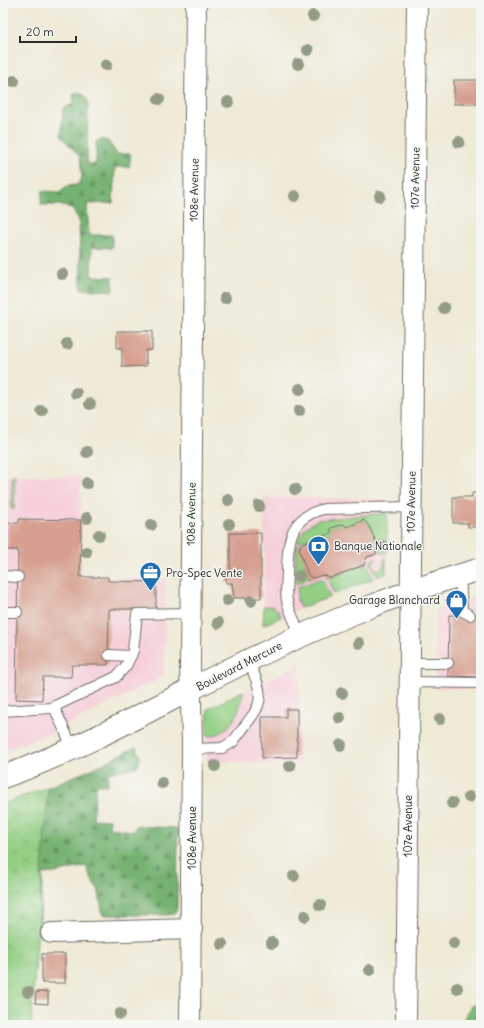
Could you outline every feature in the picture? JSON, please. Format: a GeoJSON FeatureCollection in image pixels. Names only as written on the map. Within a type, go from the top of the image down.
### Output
{"type":"FeatureCollection","features":[{"type":"Feature","properties":{"kind":"street","name":"108e Avenue"},"geometry":{"type":"LineString","coordinates":[[190,1025],[192,929],[192,749],[190,613],[196,3]]}},
{"type":"Feature","properties":{"kind":"street","name":"107e Avenue"},"geometry":{"type":"LineString","coordinates":[[406,1025],[417,3]]}},
{"type":"Feature","properties":{"kind":"street","name":"Boulevard Mercure"},"geometry":{"type":"LineString","coordinates":[[3,777],[73,749],[301,636],[410,590],[481,569]]}},
{"type":"Feature","properties":{"kind":"street"},"geometry":{"type":"LineString","coordinates":[[51,933],[192,929]]}},
{"type":"Feature","properties":{"kind":"lane"},"geometry":{"type":"LineString","coordinates":[[301,636],[288,605],[286,594],[289,540],[298,523],[311,513],[324,509],[411,506]]}},
{"type":"Feature","properties":{"kind":"lane"},"geometry":{"type":"LineString","coordinates":[[460,575],[462,611],[470,615]]}},
{"type":"Feature","properties":{"kind":"lane"},"geometry":{"type":"LineString","coordinates":[[3,576],[18,577]]}},
{"type":"Feature","properties":{"kind":"lane"},"geometry":{"type":"LineString","coordinates":[[3,612],[18,612]]}},
{"type":"Feature","properties":{"kind":"lane"},"geometry":{"type":"LineString","coordinates":[[3,711],[45,710],[116,677],[126,666],[131,656],[136,638],[137,614],[190,613]]}},
{"type":"Feature","properties":{"kind":"lane"},"geometry":{"type":"LineString","coordinates":[[109,655],[131,656]]}},
{"type":"Feature","properties":{"kind":"lane"},"geometry":{"type":"LineString","coordinates":[[192,749],[228,746],[233,742],[259,705],[261,699],[260,686],[248,661]]}},
{"type":"Feature","properties":{"kind":"lane"},"geometry":{"type":"LineString","coordinates":[[409,672],[448,663]]}},
{"type":"Feature","properties":{"kind":"lane"},"geometry":{"type":"LineString","coordinates":[[409,672],[481,683]]}},
{"type":"Feature","properties":{"kind":"lane"},"geometry":{"type":"LineString","coordinates":[[54,707],[73,749]]}},
{"type":"Feature","properties":{"kind":"shaded area"},"geometry":{"type":"Polygon","coordinates":[[[3,476],[81,476],[80,577],[165,579],[164,676],[55,731],[3,752],[3,476]]]}},
{"type":"Feature","properties":{"kind":"shaded area"},"geometry":{"type":"Polygon","coordinates":[[[300,497],[387,500],[386,574],[334,594],[263,625],[264,498],[300,497]]]}},
{"type":"Feature","properties":{"kind":"shaded area"},"geometry":{"type":"Polygon","coordinates":[[[479,596],[478,673],[481,674],[481,690],[435,688],[436,610],[479,596]]]}},
{"type":"Feature","properties":{"kind":"shaded area"},"geometry":{"type":"Polygon","coordinates":[[[300,664],[299,764],[207,761],[208,709],[300,664]]]}},
{"type":"Feature","properties":{"kind":"green space"},"geometry":{"type":"Polygon","coordinates":[[[78,92],[84,95],[88,100],[87,164],[96,164],[96,142],[100,139],[108,141],[117,154],[131,154],[129,167],[115,167],[113,203],[87,204],[89,235],[112,235],[112,248],[92,247],[91,276],[113,277],[113,291],[81,289],[79,220],[72,209],[60,205],[41,205],[42,191],[59,192],[67,186],[77,185],[82,178],[80,157],[61,136],[63,109],[74,103],[73,95],[78,92]]]}},
{"type":"Feature","properties":{"kind":"green space"},"geometry":{"type":"Polygon","coordinates":[[[12,476],[15,476],[14,509],[11,509],[12,476]]]}},
{"type":"Feature","properties":{"kind":"green space"},"geometry":{"type":"Polygon","coordinates":[[[387,513],[387,553],[381,553],[378,550],[364,520],[347,527],[344,524],[331,528],[331,533],[311,540],[310,538],[297,542],[305,528],[317,520],[387,513]]]}},
{"type":"Feature","properties":{"kind":"green space"},"geometry":{"type":"Polygon","coordinates":[[[296,545],[301,545],[305,562],[304,564],[308,575],[312,577],[296,584],[296,545]]]}},
{"type":"Feature","properties":{"kind":"green space"},"geometry":{"type":"Polygon","coordinates":[[[385,557],[386,574],[377,577],[370,561],[376,558],[373,563],[375,569],[379,570],[384,565],[385,557]]]}},
{"type":"Feature","properties":{"kind":"green space"},"geometry":{"type":"Polygon","coordinates":[[[366,561],[373,579],[334,594],[326,576],[330,578],[364,565],[366,561]]]}},
{"type":"Feature","properties":{"kind":"green space"},"geometry":{"type":"Polygon","coordinates":[[[322,578],[330,597],[300,608],[297,600],[298,587],[322,578]]]}},
{"type":"Feature","properties":{"kind":"green space"},"geometry":{"type":"Polygon","coordinates":[[[264,606],[271,606],[275,608],[281,617],[263,625],[264,606]]]}},
{"type":"Feature","properties":{"kind":"green space"},"geometry":{"type":"Polygon","coordinates":[[[243,691],[240,706],[233,721],[222,732],[207,736],[208,709],[243,691]]]}},
{"type":"Feature","properties":{"kind":"green space"},"geometry":{"type":"Polygon","coordinates":[[[136,747],[140,757],[139,764],[135,767],[108,773],[108,785],[96,785],[93,819],[110,820],[109,828],[134,831],[136,826],[175,828],[178,830],[177,909],[173,914],[168,915],[103,915],[98,888],[94,885],[86,866],[55,873],[43,874],[39,933],[3,824],[47,806],[48,787],[92,769],[136,747]]]}},
{"type":"Feature","properties":{"kind":"green space"},"geometry":{"type":"Polygon","coordinates":[[[48,787],[31,1025],[3,1025],[3,804],[48,787]]]}},
{"type":"Feature","properties":{"kind":"green space"},"geometry":{"type":"Polygon","coordinates":[[[472,1005],[481,1005],[481,1025],[433,1025],[465,1022],[466,1013],[472,1005]]]}},
{"type":"Feature","properties":{"kind":"building"},"geometry":{"type":"Polygon","coordinates":[[[454,80],[481,80],[481,104],[454,104],[454,80]]]}},
{"type":"Feature","properties":{"kind":"building"},"geometry":{"type":"Polygon","coordinates":[[[117,331],[152,331],[152,350],[146,350],[146,366],[122,367],[122,348],[117,348],[117,331]]]}},
{"type":"Feature","properties":{"kind":"building"},"geometry":{"type":"Polygon","coordinates":[[[472,493],[481,493],[481,527],[468,527],[468,523],[453,523],[453,497],[472,497],[472,493]]]}},
{"type":"Feature","properties":{"kind":"building"},"geometry":{"type":"Polygon","coordinates":[[[19,519],[81,520],[80,577],[108,577],[108,581],[156,582],[156,609],[109,609],[108,665],[72,665],[71,677],[43,677],[42,700],[16,699],[18,550],[8,550],[8,523],[19,523],[19,519]]]}},
{"type":"Feature","properties":{"kind":"building"},"geometry":{"type":"Polygon","coordinates":[[[364,520],[369,526],[377,544],[376,554],[367,557],[364,565],[330,578],[323,575],[313,578],[308,575],[299,549],[301,544],[331,533],[331,528],[344,524],[347,527],[364,520]]]}},
{"type":"Feature","properties":{"kind":"building"},"geometry":{"type":"Polygon","coordinates":[[[230,533],[261,533],[261,598],[234,598],[232,583],[226,583],[226,571],[230,571],[230,533]]]}},
{"type":"Feature","properties":{"kind":"building"},"geometry":{"type":"Polygon","coordinates":[[[449,615],[479,615],[478,677],[448,676],[449,615]]]}},
{"type":"Feature","properties":{"kind":"building"},"geometry":{"type":"Polygon","coordinates":[[[286,709],[297,709],[297,757],[262,758],[262,717],[286,717],[286,709]]]}},
{"type":"Feature","properties":{"kind":"building"},"geometry":{"type":"Polygon","coordinates":[[[42,954],[65,954],[65,983],[42,983],[42,954]]]}},
{"type":"Feature","properties":{"kind":"building"},"geometry":{"type":"Polygon","coordinates":[[[36,992],[48,992],[48,1004],[35,1003],[36,992]]]}},
{"type":"Feature","properties":{"kind":"place","name":"Banque Nationale"},"geometry":{"type":"Point","coordinates":[319,566]}},
{"type":"Feature","properties":{"kind":"place","name":"Pro-Spec Vente"},"geometry":{"type":"Point","coordinates":[150,592]}},
{"type":"Feature","properties":{"kind":"place","name":"Garage Blanchard"},"geometry":{"type":"Point","coordinates":[456,620]}}]}
